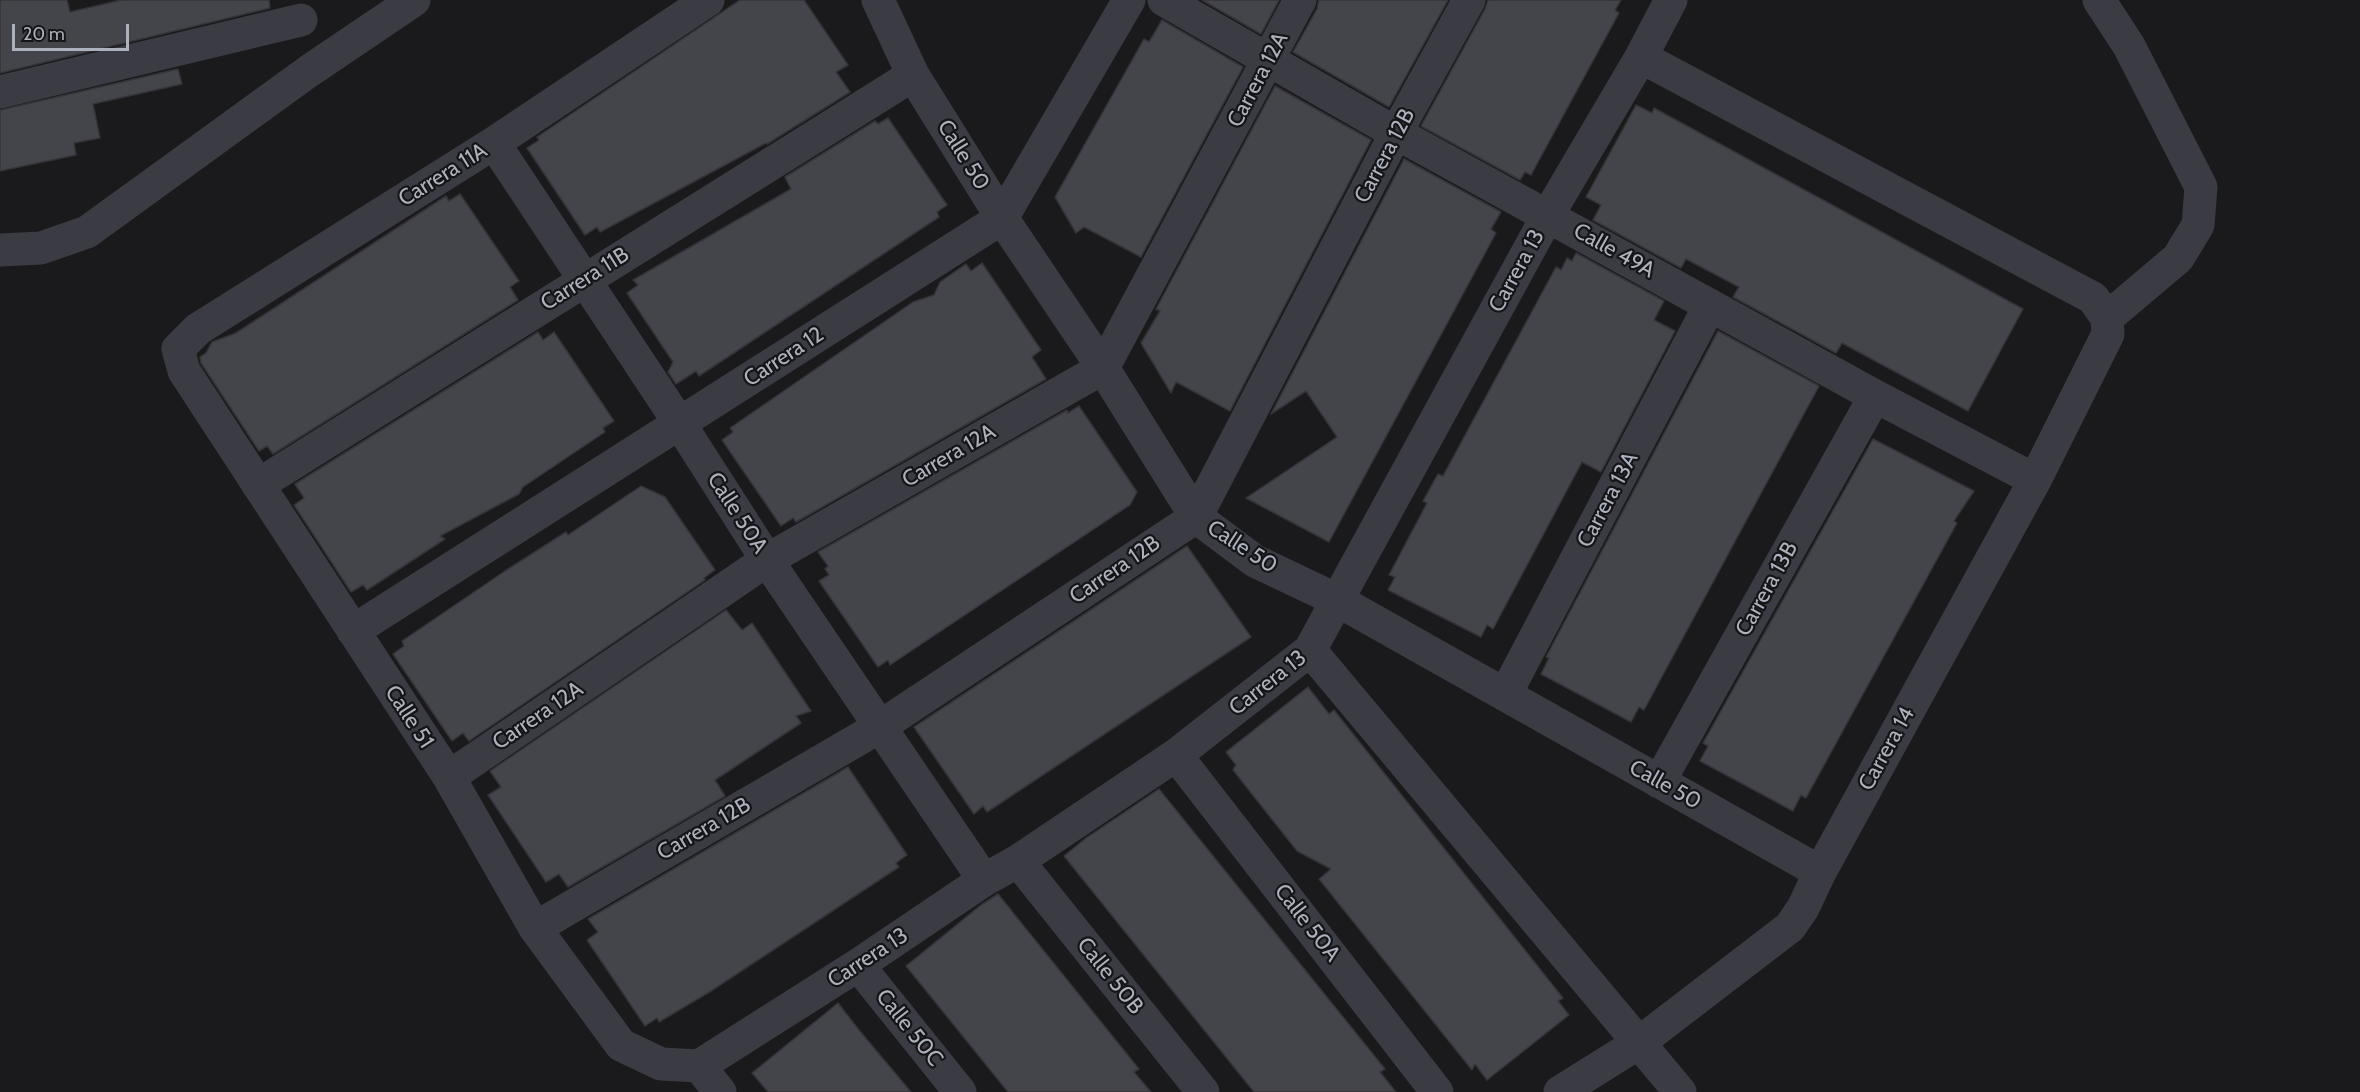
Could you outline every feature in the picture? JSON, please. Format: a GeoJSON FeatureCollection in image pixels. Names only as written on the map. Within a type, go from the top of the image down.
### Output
{"type":"FeatureCollection","features":[{"type":"Feature","properties":{"kind":"street"},"geometry":{"type":"LineString","coordinates":[[0,250],[40,248],[87,232],[309,71],[414,0]]}},
{"type":"Feature","properties":{"kind":"street","name":"Carrera 11A"},"geometry":{"type":"LineString","coordinates":[[178,349],[198,329],[494,143],[708,0]]}},
{"type":"Feature","properties":{"kind":"street","name":"Calle 50"},"geometry":{"type":"LineString","coordinates":[[878,0],[913,75],[1002,218],[1103,368],[1196,517],[1255,561],[1337,600],[1820,872]]}},
{"type":"Feature","properties":{"kind":"street","name":"Carrera 12"},"geometry":{"type":"LineString","coordinates":[[353,632],[1002,218],[1129,0]]}},
{"type":"Feature","properties":{"kind":"street","name":"Calle 49A"},"geometry":{"type":"LineString","coordinates":[[1164,0],[1396,133],[1875,396],[2035,480]]}},
{"type":"Feature","properties":{"kind":"street","name":"Carrera 12A"},"geometry":{"type":"LineString","coordinates":[[448,777],[767,560],[1103,368],[1300,0]]}},
{"type":"Feature","properties":{"kind":"street","name":"Carrera 12B"},"geometry":{"type":"LineString","coordinates":[[536,928],[881,726],[1196,517],[1396,133],[1469,0]]}},
{"type":"Feature","properties":{"kind":"street","name":"Carrera 13"},"geometry":{"type":"LineString","coordinates":[[699,1066],[984,880],[1018,861],[1176,755],[1311,650],[1548,215],[1641,57],[1671,0]]}},
{"type":"Feature","properties":{"kind":"street"},"geometry":{"type":"LineString","coordinates":[[1641,57],[2093,298],[2107,318],[2178,258],[2198,225],[2201,187],[2129,46],[2099,0]]}},
{"type":"Feature","properties":{"kind":"street"},"geometry":{"type":"LineString","coordinates":[[0,92],[299,10],[309,71]]}},
{"type":"Feature","properties":{"kind":"street","name":"Carrera 11B"},"geometry":{"type":"LineString","coordinates":[[258,484],[913,75]]}},
{"type":"Feature","properties":{"kind":"street","name":"Calle 50A"},"geometry":{"type":"LineString","coordinates":[[494,143],[767,560],[984,880]]}},
{"type":"Feature","properties":{"kind":"street","name":"Carrera 13A"},"geometry":{"type":"LineString","coordinates":[[1505,695],[1710,305]]}},
{"type":"Feature","properties":{"kind":"street","name":"Carrera 14"},"geometry":{"type":"LineString","coordinates":[[1560,1092],[1640,1042],[1790,927],[1803,908],[1820,872],[2035,480],[2108,334],[2107,318]]}},
{"type":"Feature","properties":{"kind":"street","name":"Calle 51"},"geometry":{"type":"LineString","coordinates":[[178,349],[184,371],[448,777],[536,928],[621,1045],[661,1064],[699,1066]]}},
{"type":"Feature","properties":{"kind":"street","name":"Carrera 13B"},"geometry":{"type":"LineString","coordinates":[[1659,782],[1875,396]]}},
{"type":"Feature","properties":{"kind":"street"},"geometry":{"type":"LineString","coordinates":[[1311,650],[1680,1092]]}},
{"type":"Feature","properties":{"kind":"street","name":"Calle 50A"},"geometry":{"type":"LineString","coordinates":[[1176,755],[1437,1092]]}},
{"type":"Feature","properties":{"kind":"street","name":"Calle 50B"},"geometry":{"type":"LineString","coordinates":[[1018,861],[1203,1092]]}},
{"type":"Feature","properties":{"kind":"street","name":"Calle 50C"},"geometry":{"type":"LineString","coordinates":[[858,964],[960,1092]]}},
{"type":"Feature","properties":{"kind":"street"},"geometry":{"type":"LineString","coordinates":[[699,1066],[720,1092]]}},
{"type":"Feature","properties":{"kind":"building"},"geometry":{"type":"Polygon","coordinates":[[[0,0],[67,0],[70,12],[121,0],[269,0],[270,8],[0,73],[0,0]]]}},
{"type":"Feature","properties":{"kind":"building"},"geometry":{"type":"Polygon","coordinates":[[[740,0],[804,0],[848,65],[836,72],[850,92],[767,144],[600,232],[597,227],[585,235],[527,148],[539,140],[537,137],[740,0]]]}},
{"type":"Feature","properties":{"kind":"building"},"geometry":{"type":"Polygon","coordinates":[[[1202,0],[1279,0],[1261,34],[1202,0]]]}},
{"type":"Feature","properties":{"kind":"building"},"geometry":{"type":"Polygon","coordinates":[[[1319,0],[1448,0],[1389,107],[1293,52],[1317,9],[1319,0]]]}},
{"type":"Feature","properties":{"kind":"building"},"geometry":{"type":"Polygon","coordinates":[[[1488,0],[1621,0],[1615,10],[1619,13],[1531,175],[1525,172],[1520,180],[1421,126],[1488,0]]]}},
{"type":"Feature","properties":{"kind":"building"},"geometry":{"type":"Polygon","coordinates":[[[1162,20],[1243,67],[1141,257],[1084,227],[1076,233],[1055,197],[1144,39],[1149,42],[1162,20]]]}},
{"type":"Feature","properties":{"kind":"building"},"geometry":{"type":"Polygon","coordinates":[[[178,69],[182,84],[93,104],[100,138],[74,143],[76,155],[0,171],[0,110],[178,69]]]}},
{"type":"Feature","properties":{"kind":"building"},"geometry":{"type":"Polygon","coordinates":[[[1275,86],[1371,140],[1230,411],[1176,382],[1171,393],[1141,343],[1160,311],[1156,309],[1275,86]]]}},
{"type":"Feature","properties":{"kind":"building"},"geometry":{"type":"Polygon","coordinates":[[[1636,105],[1652,113],[1654,108],[2023,309],[1968,411],[1842,343],[1836,353],[1733,297],[1739,287],[1686,259],[1681,268],[1593,220],[1601,205],[1586,197],[1636,105]]]}},
{"type":"Feature","properties":{"kind":"building"},"geometry":{"type":"Polygon","coordinates":[[[888,118],[947,205],[937,212],[939,217],[699,376],[696,371],[676,384],[668,372],[673,362],[627,293],[638,285],[633,280],[791,189],[785,177],[875,121],[878,124],[888,118]]]}},
{"type":"Feature","properties":{"kind":"building"},"geometry":{"type":"Polygon","coordinates":[[[1404,159],[1501,212],[1491,229],[1496,233],[1329,542],[1246,498],[1337,437],[1306,391],[1271,414],[1404,159]]]}},
{"type":"Feature","properties":{"kind":"building"},"geometry":{"type":"Polygon","coordinates":[[[460,194],[519,281],[510,287],[518,300],[273,454],[267,446],[259,451],[201,363],[200,357],[206,353],[212,342],[236,333],[446,196],[449,201],[460,194]]]}},
{"type":"Feature","properties":{"kind":"building"},"geometry":{"type":"Polygon","coordinates":[[[1576,253],[1664,301],[1654,320],[1675,331],[1601,472],[1582,462],[1493,629],[1487,625],[1481,637],[1388,590],[1395,577],[1389,575],[1427,503],[1423,501],[1438,474],[1443,476],[1556,267],[1561,270],[1567,258],[1572,261],[1576,253]]]}},
{"type":"Feature","properties":{"kind":"building"},"geometry":{"type":"Polygon","coordinates":[[[982,263],[1041,350],[1032,357],[1046,379],[796,522],[793,518],[781,526],[722,440],[733,432],[730,428],[913,302],[934,295],[940,282],[966,264],[971,271],[982,263]]]}},
{"type":"Feature","properties":{"kind":"building"},"geometry":{"type":"Polygon","coordinates":[[[1718,331],[1819,386],[1644,710],[1639,707],[1631,722],[1541,674],[1549,658],[1546,657],[1718,331]]]}},
{"type":"Feature","properties":{"kind":"building"},"geometry":{"type":"Polygon","coordinates":[[[538,332],[543,340],[554,332],[614,421],[603,428],[605,432],[523,487],[519,494],[440,536],[445,539],[367,590],[363,585],[351,592],[294,505],[304,498],[295,484],[538,332]]]}},
{"type":"Feature","properties":{"kind":"building"},"geometry":{"type":"Polygon","coordinates":[[[1079,406],[1137,492],[1130,505],[890,665],[888,660],[878,667],[819,581],[829,575],[825,569],[828,566],[818,552],[1067,410],[1068,413],[1079,406]]]}},
{"type":"Feature","properties":{"kind":"building"},"geometry":{"type":"Polygon","coordinates":[[[1873,439],[1974,491],[1954,521],[1957,523],[1806,798],[1801,795],[1793,811],[1700,761],[1708,746],[1703,743],[1873,439]]]}},
{"type":"Feature","properties":{"kind":"building"},"geometry":{"type":"Polygon","coordinates":[[[641,486],[665,497],[715,570],[704,578],[705,580],[469,741],[463,733],[452,741],[393,654],[404,646],[402,641],[505,571],[566,532],[568,535],[641,486]]]}},
{"type":"Feature","properties":{"kind":"building"},"geometry":{"type":"Polygon","coordinates":[[[1187,546],[1251,637],[987,812],[983,806],[974,814],[914,727],[1187,546]]]}},
{"type":"Feature","properties":{"kind":"building"},"geometry":{"type":"Polygon","coordinates":[[[726,610],[742,630],[752,623],[811,711],[796,716],[801,723],[715,780],[725,796],[568,887],[559,874],[546,882],[488,795],[501,787],[490,771],[726,610]]]}},
{"type":"Feature","properties":{"kind":"building"},"geometry":{"type":"Polygon","coordinates":[[[1308,687],[1329,714],[1334,710],[1563,998],[1558,1001],[1569,1015],[1487,1080],[1475,1064],[1472,1070],[1319,879],[1331,869],[1297,851],[1233,770],[1236,765],[1226,752],[1308,687]]]}},
{"type":"Feature","properties":{"kind":"building"},"geometry":{"type":"Polygon","coordinates":[[[848,767],[907,855],[896,863],[899,867],[711,991],[659,1022],[657,1018],[645,1026],[587,940],[598,932],[588,919],[848,767]]]}},
{"type":"Feature","properties":{"kind":"building"},"geometry":{"type":"Polygon","coordinates":[[[1159,789],[1385,1069],[1380,1072],[1396,1092],[1254,1092],[1064,856],[1086,838],[1159,789]]]}},
{"type":"Feature","properties":{"kind":"building"},"geometry":{"type":"Polygon","coordinates":[[[998,894],[1139,1069],[1134,1072],[1151,1092],[1008,1092],[906,966],[981,905],[998,894]]]}},
{"type":"Feature","properties":{"kind":"building"},"geometry":{"type":"Polygon","coordinates":[[[838,1003],[911,1092],[768,1092],[752,1073],[838,1003]]]}}]}
